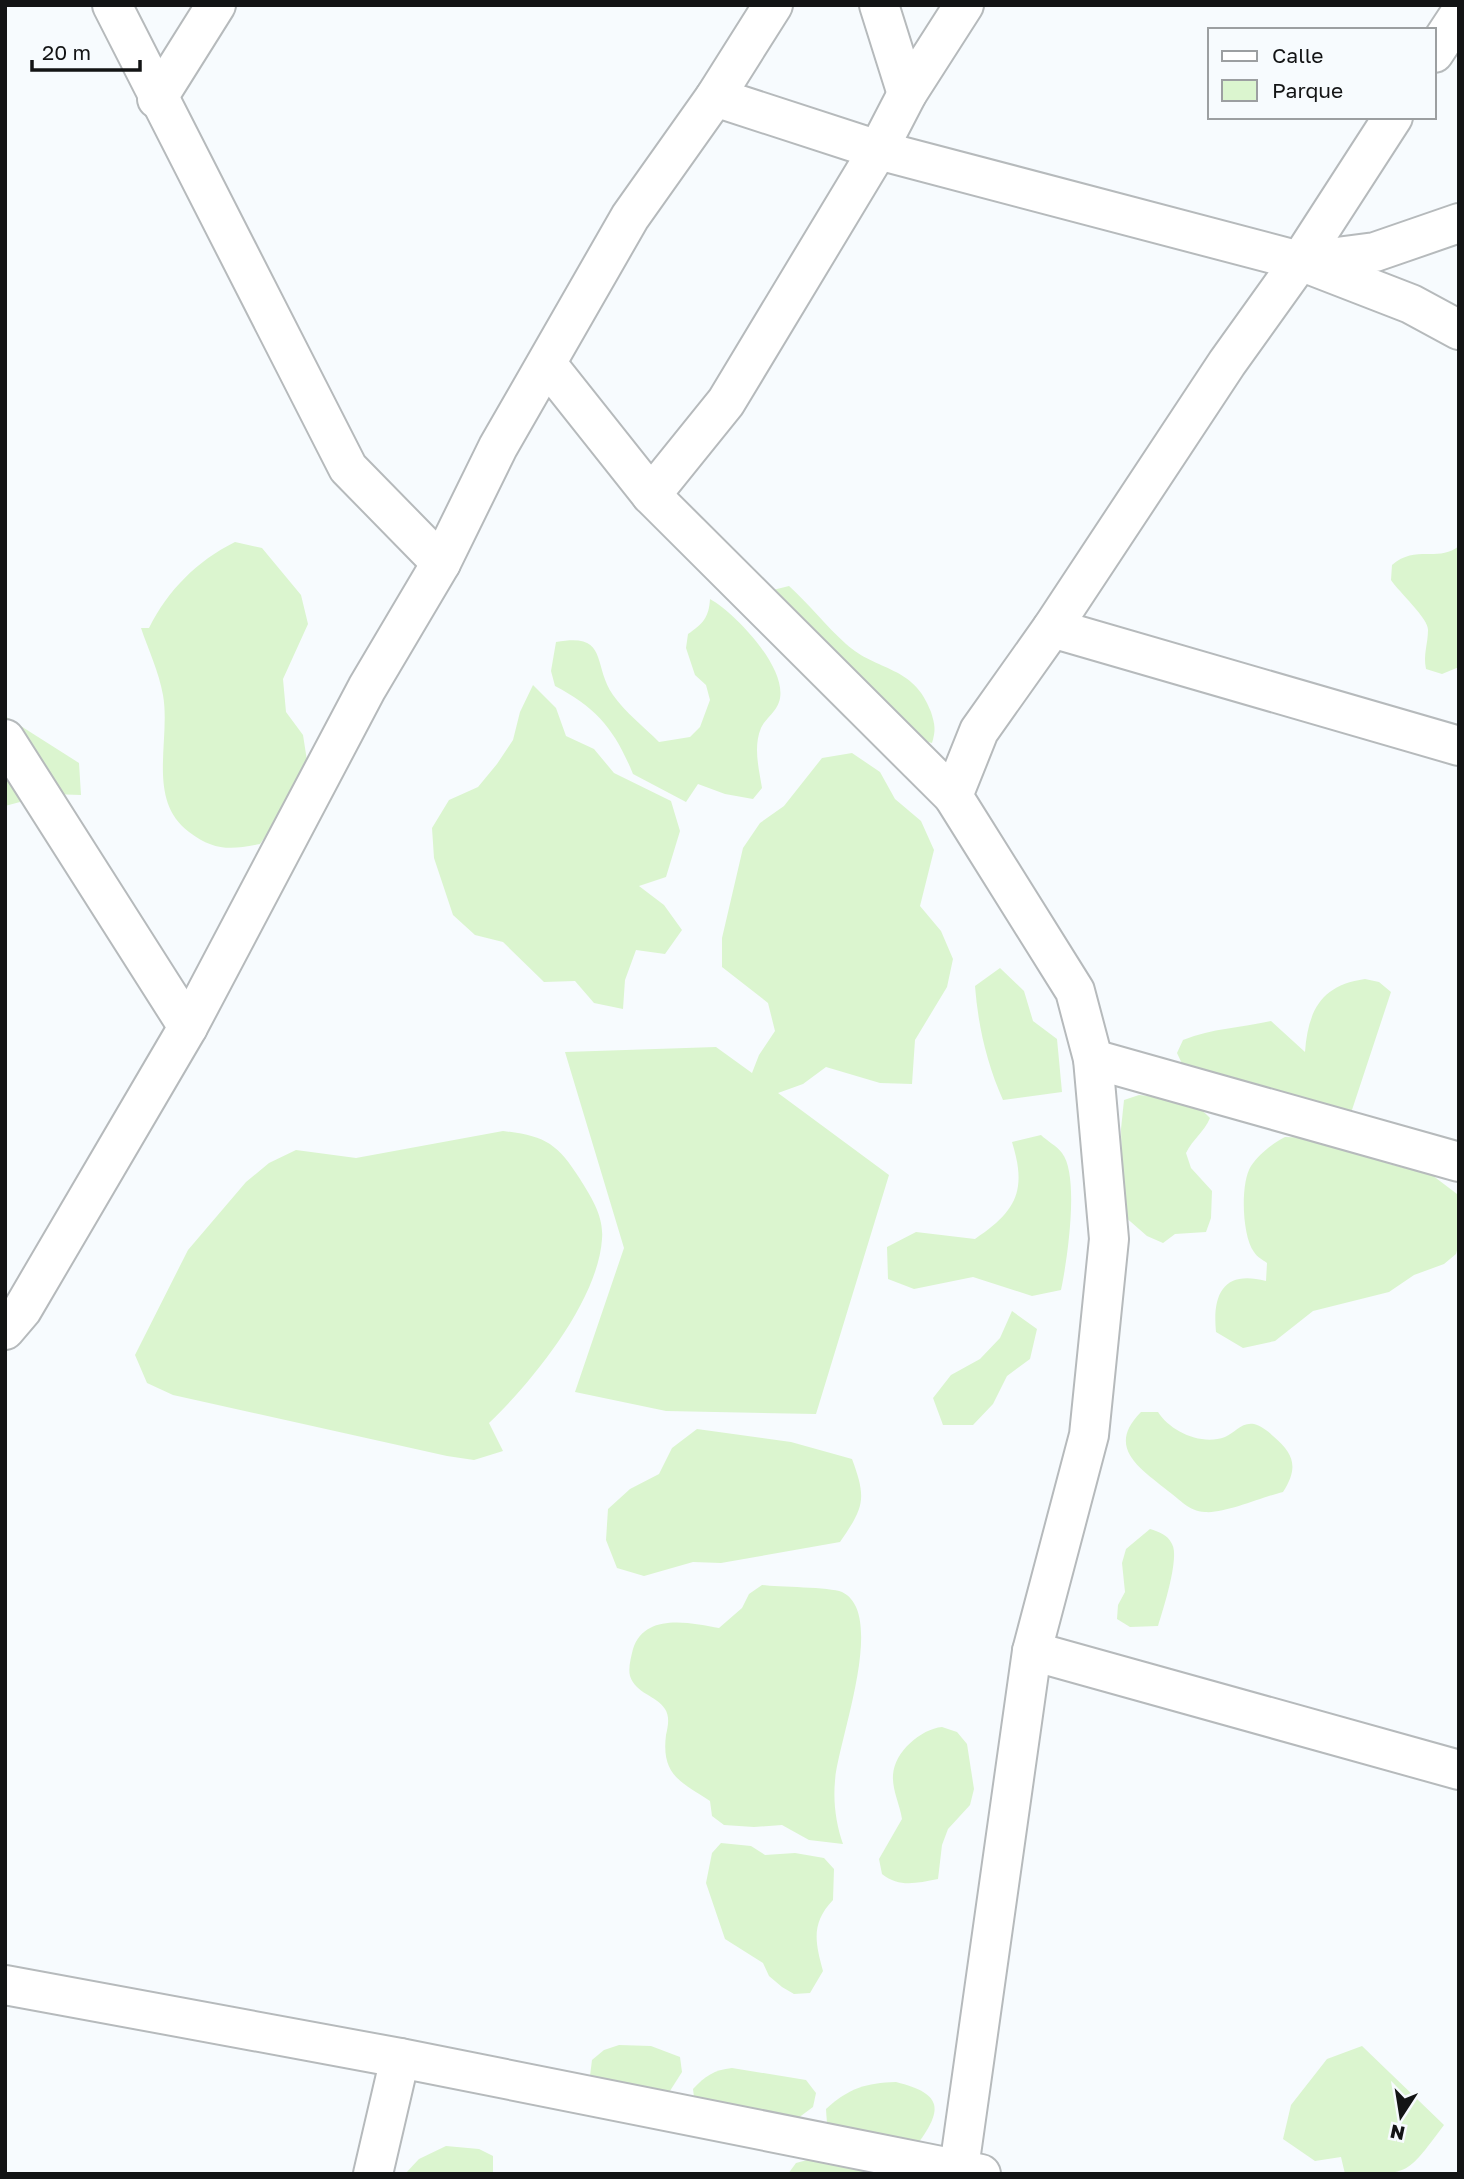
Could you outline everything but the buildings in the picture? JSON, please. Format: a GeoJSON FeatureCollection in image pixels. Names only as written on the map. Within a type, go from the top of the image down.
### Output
{"type":"FeatureCollection","features":[{"type":"Feature","properties":{"kind":"street"},"geometry":{"type":"LineString","coordinates":[[112,5],[157,99],[348,468],[441,563]]}},
{"type":"Feature","properties":{"kind":"street"},"geometry":{"type":"LineString","coordinates":[[157,99],[216,5]]}},
{"type":"Feature","properties":{"kind":"street"},"geometry":{"type":"LineString","coordinates":[[5,1330],[22,1310],[188,1027],[367,688],[441,563],[498,447],[630,217],[715,97],[773,5]]}},
{"type":"Feature","properties":{"kind":"street"},"geometry":{"type":"LineString","coordinates":[[879,5],[908,94]]}},
{"type":"Feature","properties":{"kind":"street"},"geometry":{"type":"LineString","coordinates":[[651,495],[726,402],[878,149],[908,94],[964,5]]}},
{"type":"Feature","properties":{"kind":"street"},"geometry":{"type":"LineString","coordinates":[[1436,50],[1459,15]]}},
{"type":"Feature","properties":{"kind":"street"},"geometry":{"type":"LineString","coordinates":[[715,97],[878,149],[1300,261],[1411,304],[1459,330]]}},
{"type":"Feature","properties":{"kind":"street"},"geometry":{"type":"LineString","coordinates":[[953,796],[979,731],[1052,628],[1227,363],[1300,261],[1392,119]]}},
{"type":"Feature","properties":{"kind":"street"},"geometry":{"type":"LineString","coordinates":[[1300,261],[1375,252],[1459,223]]}},
{"type":"Feature","properties":{"kind":"street"},"geometry":{"type":"LineString","coordinates":[[6,1989],[400,2058],[970,2171],[1032,1651],[1091,1422],[1109,1239],[1093,1059],[1075,991],[953,796],[651,495],[547,364]]}},
{"type":"Feature","properties":{"kind":"street"},"geometry":{"type":"LineString","coordinates":[[1052,628],[1459,746]]}},
{"type":"Feature","properties":{"kind":"street"},"geometry":{"type":"LineString","coordinates":[[5,739],[188,1027]]}},
{"type":"Feature","properties":{"kind":"street"},"geometry":{"type":"LineString","coordinates":[[1093,1059],[1459,1162]]}},
{"type":"Feature","properties":{"kind":"street"},"geometry":{"type":"LineString","coordinates":[[1032,1651],[1459,1770]]}},
{"type":"Feature","properties":{"kind":"street"},"geometry":{"type":"LineString","coordinates":[[373,2174],[400,2058]]}},
{"type":"Feature","properties":{"kind":"green space"},"geometry":{"type":"Polygon","coordinates":[[[235,542],[262,548],[301,595],[308,624],[283,679],[286,712],[303,735],[308,767],[296,794],[260,844],[231,848],[207,843],[189,832],[176,819],[168,803],[163,768],[163,695],[141,628],[149,628],[165,601],[185,578],[208,558],[235,542]]]}},
{"type":"Feature","properties":{"kind":"green space"},"geometry":{"type":"Polygon","coordinates":[[[1459,546],[1459,667],[1442,674],[1426,669],[1427,625],[1391,580],[1392,565],[1410,556],[1443,553],[1459,546]]]}},
{"type":"Feature","properties":{"kind":"green space"},"geometry":{"type":"Polygon","coordinates":[[[789,586],[846,644],[915,685],[931,712],[934,724],[932,743],[897,733],[773,590],[789,586]]]}},
{"type":"Feature","properties":{"kind":"green space"},"geometry":{"type":"Polygon","coordinates":[[[710,599],[746,629],[758,644],[769,659],[780,689],[778,706],[763,725],[757,743],[762,788],[753,799],[725,794],[698,784],[686,802],[633,774],[619,745],[603,722],[570,694],[555,686],[551,671],[556,642],[584,642],[592,646],[596,653],[613,695],[659,742],[690,737],[700,727],[710,700],[706,685],[695,675],[686,648],[688,634],[704,620],[710,599]]]}},
{"type":"Feature","properties":{"kind":"green space"},"geometry":{"type":"Polygon","coordinates":[[[533,685],[556,708],[566,736],[594,749],[614,773],[671,801],[680,831],[666,877],[639,886],[664,905],[682,930],[665,954],[636,950],[625,980],[623,1009],[594,1003],[575,981],[544,982],[503,942],[475,935],[453,915],[434,858],[432,828],[449,800],[478,787],[497,764],[513,740],[520,712],[533,685]]]}},
{"type":"Feature","properties":{"kind":"green space"},"geometry":{"type":"Polygon","coordinates":[[[5,716],[79,763],[81,795],[50,794],[5,806],[5,716]]]}},
{"type":"Feature","properties":{"kind":"green space"},"geometry":{"type":"Polygon","coordinates":[[[852,753],[880,772],[895,799],[921,821],[934,850],[920,906],[941,931],[953,959],[947,987],[915,1040],[912,1084],[880,1083],[826,1067],[803,1084],[778,1093],[889,1175],[816,1414],[666,1411],[575,1392],[624,1248],[565,1052],[716,1047],[752,1073],[759,1055],[775,1031],[768,1003],[722,967],[722,938],[743,848],[760,823],[784,806],[822,758],[852,753]]]}},
{"type":"Feature","properties":{"kind":"green space"},"geometry":{"type":"Polygon","coordinates":[[[1000,968],[1024,991],[1033,1021],[1057,1039],[1062,1092],[1003,1100],[984,1044],[975,986],[1000,968]]]}},
{"type":"Feature","properties":{"kind":"green space"},"geometry":{"type":"Polygon","coordinates":[[[1365,979],[1379,982],[1391,992],[1349,1119],[1184,1068],[1177,1053],[1183,1040],[1194,1036],[1271,1021],[1305,1052],[1309,1024],[1320,1002],[1337,987],[1365,979]]]}},
{"type":"Feature","properties":{"kind":"green space"},"geometry":{"type":"Polygon","coordinates":[[[1139,1095],[1186,1102],[1210,1118],[1186,1153],[1191,1168],[1212,1191],[1211,1218],[1206,1232],[1175,1234],[1163,1243],[1147,1236],[1123,1215],[1121,1129],[1124,1100],[1139,1095]]]}},
{"type":"Feature","properties":{"kind":"green space"},"geometry":{"type":"Polygon","coordinates":[[[503,1131],[540,1139],[557,1149],[572,1167],[596,1207],[602,1239],[598,1263],[576,1314],[543,1363],[489,1423],[503,1451],[474,1460],[447,1456],[173,1395],[147,1383],[135,1355],[188,1250],[246,1182],[269,1163],[296,1150],[356,1158],[503,1131]]]}},
{"type":"Feature","properties":{"kind":"green space"},"geometry":{"type":"Polygon","coordinates":[[[1041,1135],[1062,1153],[1070,1180],[1070,1220],[1061,1290],[1032,1296],[973,1277],[914,1289],[888,1279],[887,1247],[916,1232],[975,1239],[1001,1219],[1015,1198],[1018,1186],[1012,1142],[1041,1135]]]}},
{"type":"Feature","properties":{"kind":"green space"},"geometry":{"type":"Polygon","coordinates":[[[1285,1137],[1315,1138],[1362,1149],[1389,1164],[1432,1175],[1457,1194],[1459,1243],[1456,1254],[1444,1264],[1414,1275],[1389,1292],[1313,1311],[1275,1341],[1243,1348],[1216,1332],[1216,1306],[1224,1287],[1231,1282],[1252,1278],[1266,1281],[1267,1263],[1254,1252],[1247,1234],[1245,1184],[1254,1162],[1266,1149],[1285,1137]]]}},
{"type":"Feature","properties":{"kind":"green space"},"geometry":{"type":"Polygon","coordinates":[[[1012,1311],[1037,1329],[1030,1359],[1007,1376],[993,1404],[973,1425],[943,1425],[933,1398],[951,1375],[980,1359],[1000,1338],[1012,1311]]]}},
{"type":"Feature","properties":{"kind":"green space"},"geometry":{"type":"Polygon","coordinates":[[[1141,1412],[1158,1412],[1178,1431],[1206,1440],[1225,1437],[1245,1425],[1259,1426],[1269,1432],[1290,1455],[1292,1468],[1288,1483],[1283,1492],[1232,1508],[1213,1512],[1194,1510],[1147,1474],[1131,1457],[1126,1436],[1141,1412]]]}},
{"type":"Feature","properties":{"kind":"green space"},"geometry":{"type":"Polygon","coordinates":[[[697,1429],[791,1442],[852,1459],[860,1484],[861,1502],[854,1520],[840,1542],[721,1563],[693,1562],[644,1576],[617,1568],[606,1540],[608,1509],[630,1489],[659,1474],[672,1448],[697,1429]]]}},
{"type":"Feature","properties":{"kind":"green space"},"geometry":{"type":"Polygon","coordinates":[[[1150,1529],[1160,1532],[1172,1544],[1174,1560],[1170,1584],[1158,1626],[1130,1627],[1117,1619],[1118,1605],[1125,1592],[1122,1563],[1126,1549],[1150,1529]]]}},
{"type":"Feature","properties":{"kind":"green space"},"geometry":{"type":"Polygon","coordinates":[[[762,1585],[836,1590],[842,1592],[855,1605],[861,1625],[861,1651],[834,1789],[843,1844],[809,1840],[782,1825],[724,1825],[712,1816],[710,1801],[682,1782],[670,1768],[665,1749],[668,1715],[665,1709],[657,1700],[641,1691],[630,1676],[633,1649],[639,1637],[648,1629],[670,1623],[719,1628],[742,1608],[749,1594],[762,1585]]]}},
{"type":"Feature","properties":{"kind":"green space"},"geometry":{"type":"Polygon","coordinates":[[[942,1727],[957,1732],[967,1744],[974,1789],[970,1805],[948,1829],[942,1845],[938,1879],[902,1883],[882,1874],[879,1859],[902,1819],[894,1786],[895,1766],[910,1743],[926,1732],[942,1727]]]}},
{"type":"Feature","properties":{"kind":"green space"},"geometry":{"type":"Polygon","coordinates":[[[721,1843],[751,1846],[765,1855],[795,1853],[824,1858],[834,1869],[833,1900],[821,1917],[817,1933],[823,1971],[810,1993],[794,1994],[782,1987],[769,1976],[763,1963],[725,1939],[706,1883],[712,1853],[721,1843]]]}},
{"type":"Feature","properties":{"kind":"green space"},"geometry":{"type":"Polygon","coordinates":[[[619,2045],[651,2046],[680,2057],[682,2072],[668,2094],[596,2090],[590,2076],[592,2060],[604,2050],[619,2045]]]}},
{"type":"Feature","properties":{"kind":"green space"},"geometry":{"type":"Polygon","coordinates":[[[1362,2046],[1444,2125],[1413,2163],[1395,2172],[1345,2174],[1341,2157],[1315,2161],[1283,2139],[1291,2105],[1327,2059],[1362,2046]]]}},
{"type":"Feature","properties":{"kind":"green space"},"geometry":{"type":"Polygon","coordinates":[[[732,2068],[806,2080],[816,2093],[813,2107],[790,2124],[695,2105],[693,2089],[697,2084],[715,2072],[732,2068]]]}},
{"type":"Feature","properties":{"kind":"green space"},"geometry":{"type":"Polygon","coordinates":[[[896,2082],[923,2092],[931,2098],[934,2105],[931,2122],[916,2146],[827,2124],[826,2109],[850,2091],[867,2085],[896,2082]]]}},
{"type":"Feature","properties":{"kind":"green space"},"geometry":{"type":"Polygon","coordinates":[[[446,2146],[479,2149],[493,2156],[493,2174],[405,2174],[419,2159],[446,2146]]]}},
{"type":"Feature","properties":{"kind":"green space"},"geometry":{"type":"Polygon","coordinates":[[[811,2159],[889,2174],[788,2174],[796,2163],[811,2159]]]}}]}
